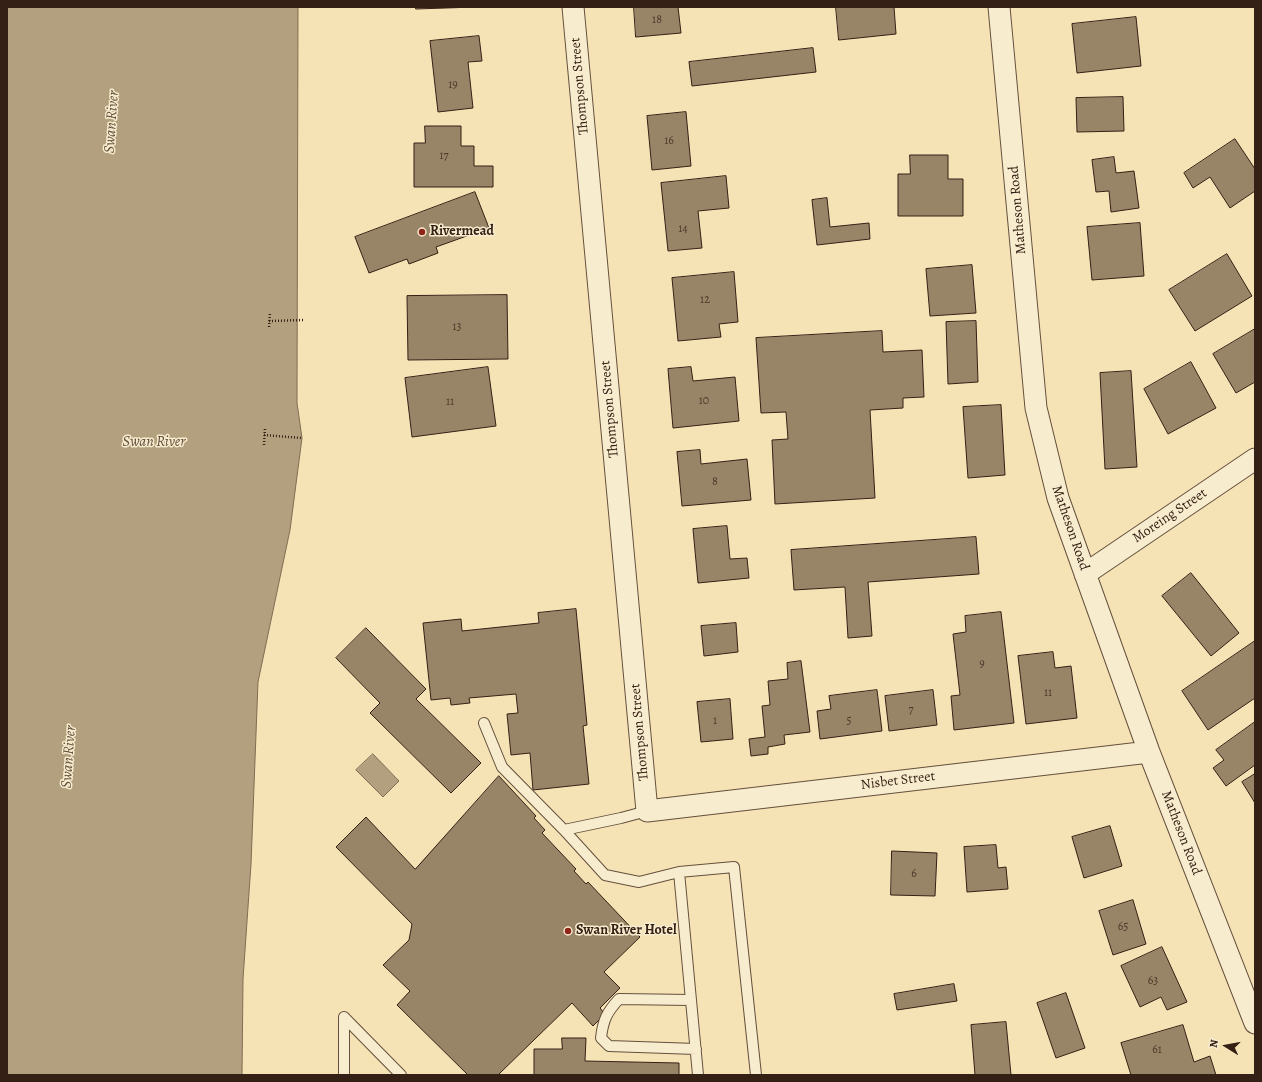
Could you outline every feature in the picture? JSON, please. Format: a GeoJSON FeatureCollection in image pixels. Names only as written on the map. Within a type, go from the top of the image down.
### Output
{"type":"FeatureCollection","features":[{"type":"Feature","properties":{"kind":"street","name":"Thompson Street"},"geometry":{"type":"LineString","coordinates":[[573,7],[647,811]]}},
{"type":"Feature","properties":{"kind":"street","name":"Matheson Road"},"geometry":{"type":"LineString","coordinates":[[999,7],[1036,408],[1058,498],[1149,752],[1255,1022]]}},
{"type":"Feature","properties":{"kind":"street","name":"Moreing Street"},"geometry":{"type":"LineString","coordinates":[[1085,574],[1255,459]]}},
{"type":"Feature","properties":{"kind":"street","name":"Nisbet Street"},"geometry":{"type":"LineString","coordinates":[[647,811],[1149,752]]}},
{"type":"Feature","properties":{"kind":"lane"},"geometry":{"type":"LineString","coordinates":[[484,723],[502,767],[564,830],[605,875],[639,882],[679,872],[734,867],[756,1075]]}},
{"type":"Feature","properties":{"kind":"lane"},"geometry":{"type":"LineString","coordinates":[[564,830],[647,811]]}},
{"type":"Feature","properties":{"kind":"lane"},"geometry":{"type":"LineString","coordinates":[[679,872],[698,1075]]}},
{"type":"Feature","properties":{"kind":"lane"},"geometry":{"type":"LineString","coordinates":[[691,1000],[618,999],[608,1011],[603,1025],[601,1038],[608,1046],[696,1049]]}},
{"type":"Feature","properties":{"kind":"lane"},"geometry":{"type":"LineString","coordinates":[[344,1075],[344,1016],[400,1075]]}},
{"type":"Feature","properties":{"kind":"path"},"geometry":{"type":"LineString","coordinates":[[268,327],[270,312]]}},
{"type":"Feature","properties":{"kind":"path"},"geometry":{"type":"LineString","coordinates":[[269,321],[304,320]]}},
{"type":"Feature","properties":{"kind":"path"},"geometry":{"type":"LineString","coordinates":[[264,445],[265,428]]}},
{"type":"Feature","properties":{"kind":"path"},"geometry":{"type":"LineString","coordinates":[[264,435],[302,438]]}},
{"type":"Feature","properties":{"kind":"water","name":"Swan River"},"geometry":{"type":"Polygon","coordinates":[[[7,7],[298,7],[297,403],[302,438],[290,530],[258,682],[251,864],[243,979],[242,1075],[7,1075],[7,7]]]}},
{"type":"Feature","properties":{"kind":"water"},"geometry":{"type":"Polygon","coordinates":[[[373,754],[399,781],[383,797],[356,770],[373,754]]]}},
{"type":"Feature","properties":{"kind":"building"},"geometry":{"type":"Polygon","coordinates":[[[416,7],[475,7],[416,9],[416,7]]]}},
{"type":"Feature","properties":{"kind":"building"},"geometry":{"type":"Polygon","coordinates":[[[634,7],[678,7],[681,33],[636,37],[634,7]]]}},
{"type":"Feature","properties":{"kind":"building"},"geometry":{"type":"Polygon","coordinates":[[[836,7],[894,7],[896,34],[839,40],[836,7]]]}},
{"type":"Feature","properties":{"kind":"building"},"geometry":{"type":"Polygon","coordinates":[[[1136,17],[1141,66],[1077,73],[1072,24],[1136,17]]]}},
{"type":"Feature","properties":{"kind":"building"},"geometry":{"type":"Polygon","coordinates":[[[479,36],[482,61],[468,62],[473,108],[438,112],[430,41],[479,36]]]}},
{"type":"Feature","properties":{"kind":"building"},"geometry":{"type":"Polygon","coordinates":[[[813,48],[816,72],[692,86],[689,62],[813,48]]]}},
{"type":"Feature","properties":{"kind":"building"},"geometry":{"type":"Polygon","coordinates":[[[1123,97],[1124,131],[1077,132],[1076,98],[1123,97]]]}},
{"type":"Feature","properties":{"kind":"building"},"geometry":{"type":"Polygon","coordinates":[[[686,112],[691,166],[652,170],[647,116],[686,112]]]}},
{"type":"Feature","properties":{"kind":"building"},"geometry":{"type":"Polygon","coordinates":[[[425,126],[461,126],[461,146],[474,146],[474,166],[493,166],[493,187],[414,187],[414,143],[425,143],[425,126]]]}},
{"type":"Feature","properties":{"kind":"building"},"geometry":{"type":"Polygon","coordinates":[[[1235,139],[1255,169],[1255,191],[1230,208],[1210,177],[1193,188],[1184,173],[1235,139]]]}},
{"type":"Feature","properties":{"kind":"building"},"geometry":{"type":"Polygon","coordinates":[[[910,155],[948,155],[948,179],[963,179],[963,216],[898,216],[898,174],[910,174],[910,155]]]}},
{"type":"Feature","properties":{"kind":"building"},"geometry":{"type":"Polygon","coordinates":[[[1114,157],[1116,173],[1134,171],[1139,208],[1111,212],[1109,191],[1096,192],[1092,160],[1114,157]]]}},
{"type":"Feature","properties":{"kind":"building"},"geometry":{"type":"Polygon","coordinates":[[[726,176],[729,208],[698,211],[702,248],[668,251],[661,183],[726,176]]]}},
{"type":"Feature","properties":{"kind":"building","name":"Rivermead"},"geometry":{"type":"Polygon","coordinates":[[[475,192],[489,228],[436,247],[438,253],[409,264],[407,259],[369,273],[355,237],[475,192]]]}},
{"type":"Feature","properties":{"kind":"building"},"geometry":{"type":"Polygon","coordinates":[[[827,198],[830,227],[869,223],[870,239],[817,245],[812,200],[827,198]]]}},
{"type":"Feature","properties":{"kind":"building"},"geometry":{"type":"Polygon","coordinates":[[[1140,223],[1144,276],[1092,280],[1087,227],[1140,223]]]}},
{"type":"Feature","properties":{"kind":"building"},"geometry":{"type":"Polygon","coordinates":[[[1227,254],[1252,296],[1195,331],[1169,290],[1227,254]]]}},
{"type":"Feature","properties":{"kind":"building"},"geometry":{"type":"Polygon","coordinates":[[[972,265],[976,313],[930,316],[926,269],[972,265]]]}},
{"type":"Feature","properties":{"kind":"building"},"geometry":{"type":"Polygon","coordinates":[[[734,272],[738,322],[719,324],[721,337],[678,341],[672,278],[734,272]]]}},
{"type":"Feature","properties":{"kind":"building"},"geometry":{"type":"Polygon","coordinates":[[[507,295],[508,359],[408,360],[407,296],[507,295]]]}},
{"type":"Feature","properties":{"kind":"building"},"geometry":{"type":"Polygon","coordinates":[[[976,321],[978,382],[948,384],[946,322],[976,321]]]}},
{"type":"Feature","properties":{"kind":"building"},"geometry":{"type":"Polygon","coordinates":[[[1255,329],[1255,382],[1236,393],[1213,354],[1255,329]]]}},
{"type":"Feature","properties":{"kind":"building"},"geometry":{"type":"Polygon","coordinates":[[[882,331],[883,352],[922,350],[924,397],[903,398],[903,408],[870,410],[875,498],[775,504],[772,440],[788,439],[786,412],[761,413],[756,338],[882,331]]]}},
{"type":"Feature","properties":{"kind":"building"},"geometry":{"type":"Polygon","coordinates":[[[1191,362],[1216,408],[1168,434],[1144,389],[1191,362]]]}},
{"type":"Feature","properties":{"kind":"building"},"geometry":{"type":"Polygon","coordinates":[[[488,367],[496,426],[412,437],[405,378],[488,367]]]}},
{"type":"Feature","properties":{"kind":"building"},"geometry":{"type":"Polygon","coordinates":[[[691,367],[693,381],[735,377],[739,421],[673,428],[668,369],[691,367]]]}},
{"type":"Feature","properties":{"kind":"building"},"geometry":{"type":"Polygon","coordinates":[[[1131,371],[1137,467],[1105,469],[1100,373],[1131,371]]]}},
{"type":"Feature","properties":{"kind":"building"},"geometry":{"type":"Polygon","coordinates":[[[1001,405],[1005,475],[968,478],[963,407],[1001,405]]]}},
{"type":"Feature","properties":{"kind":"building"},"geometry":{"type":"Polygon","coordinates":[[[700,450],[701,464],[747,459],[751,500],[682,506],[677,452],[700,450]]]}},
{"type":"Feature","properties":{"kind":"building"},"geometry":{"type":"Polygon","coordinates":[[[727,526],[730,559],[747,558],[749,578],[698,583],[693,529],[727,526]]]}},
{"type":"Feature","properties":{"kind":"building"},"geometry":{"type":"Polygon","coordinates":[[[976,537],[979,574],[868,582],[872,636],[848,638],[845,587],[794,590],[791,550],[976,537]]]}},
{"type":"Feature","properties":{"kind":"building"},"geometry":{"type":"Polygon","coordinates":[[[1191,573],[1239,633],[1211,656],[1162,596],[1191,573]]]}},
{"type":"Feature","properties":{"kind":"building"},"geometry":{"type":"Polygon","coordinates":[[[576,609],[587,725],[583,726],[589,784],[533,790],[530,753],[511,755],[507,714],[518,713],[516,694],[469,698],[470,703],[451,705],[450,698],[431,700],[423,623],[461,619],[462,631],[539,623],[538,613],[576,609]]]}},
{"type":"Feature","properties":{"kind":"building"},"geometry":{"type":"Polygon","coordinates":[[[1001,612],[1014,723],[954,730],[951,696],[960,695],[953,634],[966,632],[965,616],[1001,612]]]}},
{"type":"Feature","properties":{"kind":"building"},"geometry":{"type":"Polygon","coordinates":[[[736,623],[738,652],[704,656],[701,626],[736,623]]]}},
{"type":"Feature","properties":{"kind":"building"},"geometry":{"type":"Polygon","coordinates":[[[366,628],[426,689],[416,699],[481,763],[451,793],[370,713],[380,703],[336,658],[366,628]]]}},
{"type":"Feature","properties":{"kind":"building"},"geometry":{"type":"Polygon","coordinates":[[[1255,641],[1255,698],[1208,730],[1182,691],[1255,641]]]}},
{"type":"Feature","properties":{"kind":"building"},"geometry":{"type":"Polygon","coordinates":[[[1053,652],[1055,668],[1071,666],[1077,718],[1026,724],[1018,656],[1053,652]]]}},
{"type":"Feature","properties":{"kind":"building"},"geometry":{"type":"Polygon","coordinates":[[[801,661],[810,732],[784,735],[785,744],[768,747],[768,754],[751,756],[749,739],[765,737],[762,706],[770,705],[768,681],[788,679],[787,663],[801,661]]]}},
{"type":"Feature","properties":{"kind":"building"},"geometry":{"type":"Polygon","coordinates":[[[877,690],[882,731],[820,739],[817,711],[831,709],[829,696],[877,690]]]}},
{"type":"Feature","properties":{"kind":"building"},"geometry":{"type":"Polygon","coordinates":[[[933,690],[937,725],[889,731],[885,696],[933,690]]]}},
{"type":"Feature","properties":{"kind":"building"},"geometry":{"type":"Polygon","coordinates":[[[730,699],[733,739],[701,742],[697,702],[730,699]]]}},
{"type":"Feature","properties":{"kind":"building"},"geometry":{"type":"Polygon","coordinates":[[[1255,722],[1255,765],[1226,786],[1213,768],[1224,760],[1216,750],[1255,722]]]}},
{"type":"Feature","properties":{"kind":"building"},"geometry":{"type":"Polygon","coordinates":[[[1255,774],[1255,803],[1242,782],[1255,774]]]}},
{"type":"Feature","properties":{"kind":"building"},"geometry":{"type":"Polygon","coordinates":[[[499,776],[536,816],[534,818],[545,830],[542,833],[576,869],[574,871],[586,884],[588,882],[640,937],[604,972],[620,988],[600,1008],[605,1014],[593,1026],[572,1003],[498,1075],[468,1075],[397,1005],[410,991],[383,965],[409,940],[412,924],[336,847],[366,817],[415,869],[499,776]]]}},
{"type":"Feature","properties":{"kind":"building"},"geometry":{"type":"Polygon","coordinates":[[[1110,826],[1122,866],[1084,878],[1072,837],[1110,826]]]}},
{"type":"Feature","properties":{"kind":"building"},"geometry":{"type":"Polygon","coordinates":[[[996,845],[998,868],[1006,867],[1008,889],[967,892],[964,847],[996,845]]]}},
{"type":"Feature","properties":{"kind":"building"},"geometry":{"type":"Polygon","coordinates":[[[892,851],[937,853],[935,896],[891,895],[892,851]]]}},
{"type":"Feature","properties":{"kind":"building"},"geometry":{"type":"Polygon","coordinates":[[[1133,900],[1146,944],[1113,955],[1099,911],[1133,900]]]}},
{"type":"Feature","properties":{"kind":"building"},"geometry":{"type":"Polygon","coordinates":[[[1162,947],[1187,1002],[1167,1010],[1161,997],[1140,1007],[1121,966],[1162,947]]]}},
{"type":"Feature","properties":{"kind":"building"},"geometry":{"type":"Polygon","coordinates":[[[954,984],[957,1001],[897,1010],[894,994],[954,984]]]}},
{"type":"Feature","properties":{"kind":"building"},"geometry":{"type":"Polygon","coordinates":[[[1066,993],[1085,1048],[1056,1058],[1037,1003],[1066,993]]]}},
{"type":"Feature","properties":{"kind":"building"},"geometry":{"type":"Polygon","coordinates":[[[1006,1022],[1011,1075],[975,1075],[971,1025],[1006,1022]]]}},
{"type":"Feature","properties":{"kind":"building"},"geometry":{"type":"Polygon","coordinates":[[[1183,1025],[1194,1062],[1210,1056],[1216,1075],[1131,1075],[1121,1043],[1183,1025]]]}},
{"type":"Feature","properties":{"kind":"building"},"geometry":{"type":"Polygon","coordinates":[[[562,1038],[586,1038],[585,1061],[679,1063],[679,1075],[534,1075],[534,1049],[562,1049],[562,1038]]]}},
{"type":"Feature","properties":{"kind":"place","name":"Rivermead"},"geometry":{"type":"Point","coordinates":[422,232]}},
{"type":"Feature","properties":{"kind":"place","name":"Swan River Hotel"},"geometry":{"type":"Point","coordinates":[568,931]}}]}
